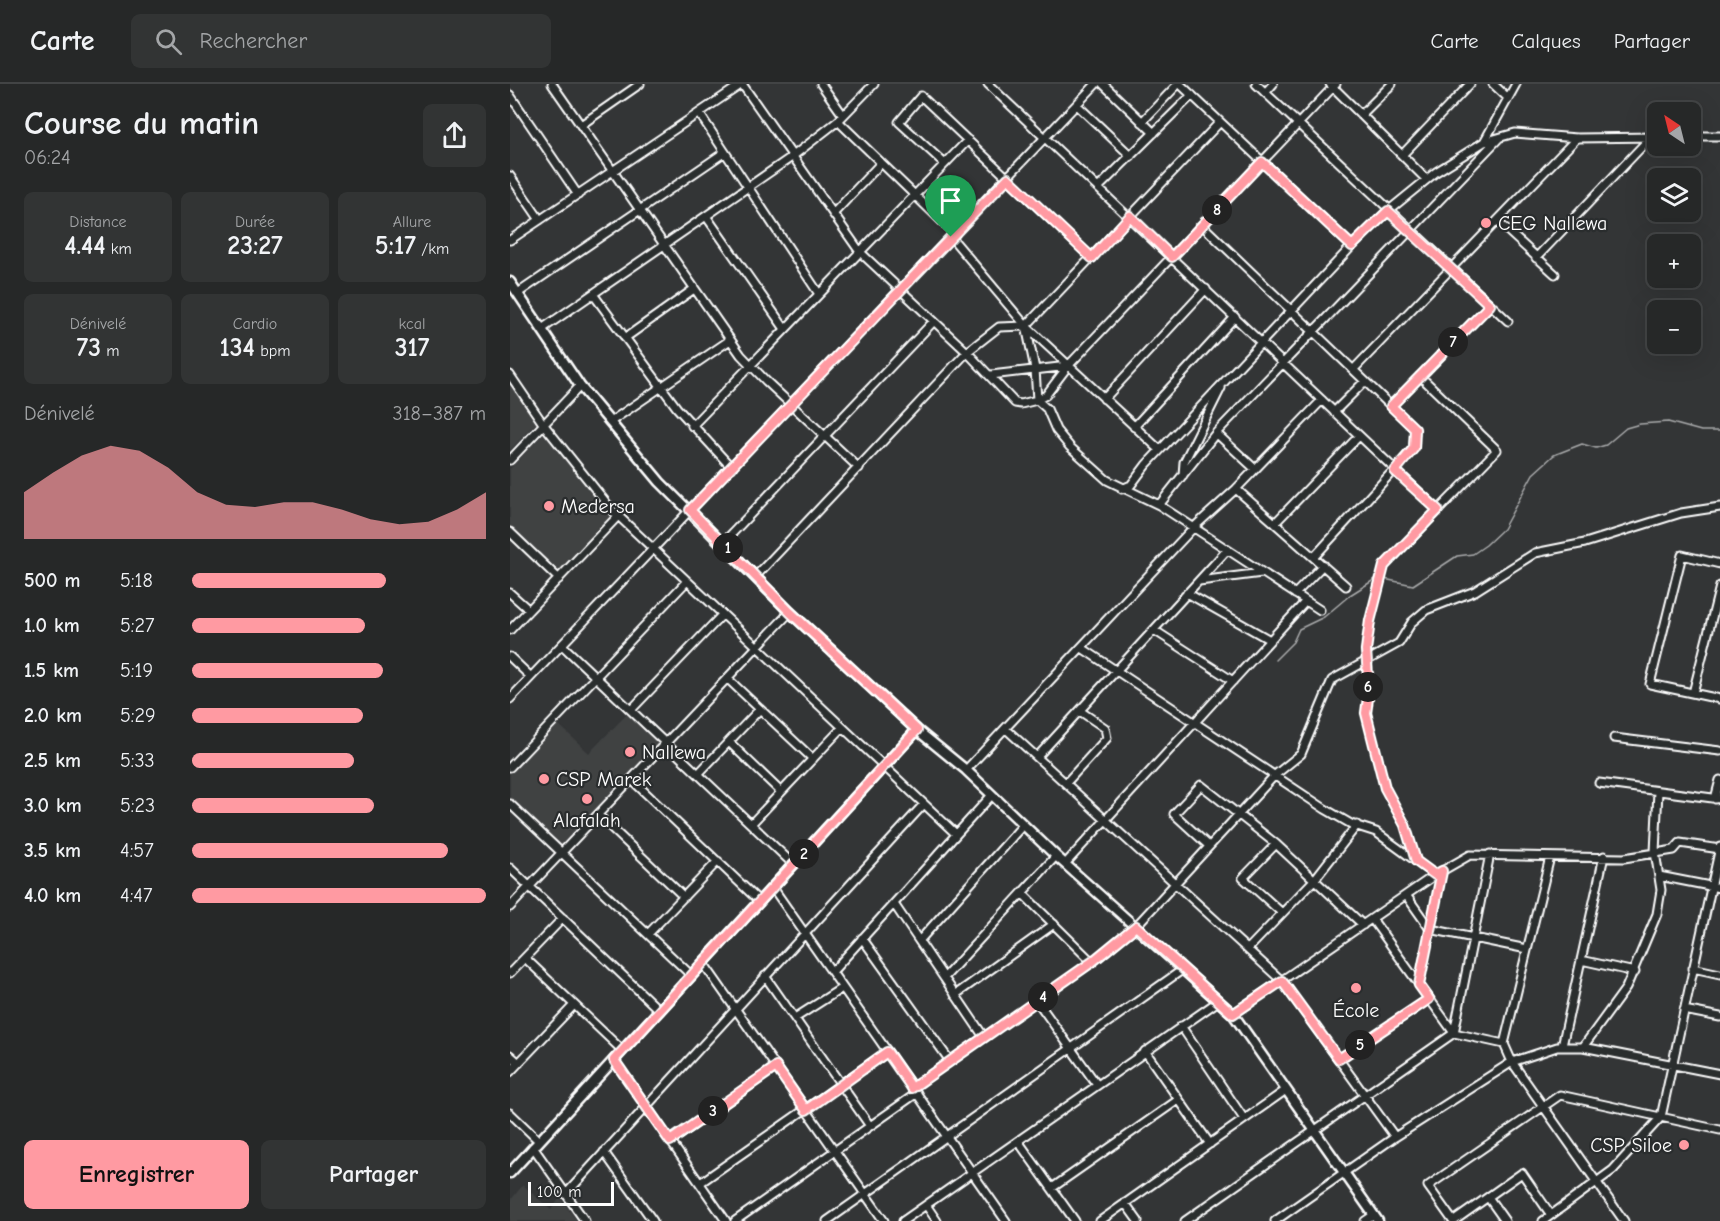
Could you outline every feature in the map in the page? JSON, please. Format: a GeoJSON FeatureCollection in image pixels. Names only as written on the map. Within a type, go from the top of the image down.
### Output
{"type":"FeatureCollection","features":[{"type":"Feature","properties":{"kind":"street"},"geometry":{"type":"LineString","coordinates":[[552,84],[730,340],[751,366],[859,468]]}},
{"type":"Feature","properties":{"kind":"street"},"geometry":{"type":"LineString","coordinates":[[581,125],[640,84]]}},
{"type":"Feature","properties":{"kind":"street"},"geometry":{"type":"LineString","coordinates":[[510,240],[742,84],[860,252],[968,352],[1015,403],[1021,404],[1046,395],[1068,366],[1333,85],[1426,180]]}},
{"type":"Feature","properties":{"kind":"street"},"geometry":{"type":"LineString","coordinates":[[820,84],[840,118],[953,236],[1026,326],[1160,450]]}},
{"type":"Feature","properties":{"kind":"street"},"geometry":{"type":"LineString","coordinates":[[542,329],[793,156],[840,118],[874,84]]}},
{"type":"Feature","properties":{"kind":"street"},"geometry":{"type":"LineString","coordinates":[[988,84],[1438,510]]}},
{"type":"Feature","properties":{"kind":"street"},"geometry":{"type":"LineString","coordinates":[[510,699],[1096,84]]}},
{"type":"Feature","properties":{"kind":"street"},"geometry":{"type":"LineString","coordinates":[[1103,84],[1154,133]]}},
{"type":"Feature","properties":{"kind":"street"},"geometry":{"type":"LineString","coordinates":[[1142,122],[1179,84],[1352,246]]}},
{"type":"Feature","properties":{"kind":"street"},"geometry":{"type":"LineString","coordinates":[[1256,84],[1388,211],[1508,321]]}},
{"type":"Feature","properties":{"kind":"street"},"geometry":{"type":"LineString","coordinates":[[1265,93],[1273,84]]}},
{"type":"Feature","properties":{"kind":"street"},"geometry":{"type":"LineString","coordinates":[[1361,115],[1392,84]]}},
{"type":"Feature","properties":{"kind":"street"},"geometry":{"type":"LineString","coordinates":[[1402,155],[1470,84]]}},
{"type":"Feature","properties":{"kind":"street"},"geometry":{"type":"LineString","coordinates":[[1493,84],[1508,98]]}},
{"type":"Feature","properties":{"kind":"street"},"geometry":{"type":"LineString","coordinates":[[1484,142],[1516,84]]}},
{"type":"Feature","properties":{"kind":"street"},"geometry":{"type":"LineString","coordinates":[[510,95],[578,195]]}},
{"type":"Feature","properties":{"kind":"street"},"geometry":{"type":"LineString","coordinates":[[1099,188],[1191,95]]}},
{"type":"Feature","properties":{"kind":"street"},"geometry":{"type":"LineString","coordinates":[[945,164],[899,122],[921,96],[1092,258]]}},
{"type":"Feature","properties":{"kind":"street"},"geometry":{"type":"LineString","coordinates":[[1077,105],[1131,156]]}},
{"type":"Feature","properties":{"kind":"street"},"geometry":{"type":"LineString","coordinates":[[699,113],[819,294]]}},
{"type":"Feature","properties":{"kind":"street"},"geometry":{"type":"LineString","coordinates":[[755,577],[968,352],[999,327],[1026,326],[1220,122]]}},
{"type":"Feature","properties":{"kind":"street"},"geometry":{"type":"LineString","coordinates":[[1122,489],[1136,480],[1160,450],[1260,341],[1352,246],[1388,211],[1426,180],[1484,142],[1500,137],[1527,133],[1577,138],[1647,137]]}},
{"type":"Feature","properties":{"kind":"street"},"geometry":{"type":"LineString","coordinates":[[1701,136],[1720,136]]}},
{"type":"Feature","properties":{"kind":"street"},"geometry":{"type":"LineString","coordinates":[[1159,505],[1216,433],[1500,137]]}},
{"type":"Feature","properties":{"kind":"street"},"geometry":{"type":"LineString","coordinates":[[1354,369],[1577,138]]}},
{"type":"Feature","properties":{"kind":"street"},"geometry":{"type":"LineString","coordinates":[[692,426],[968,140]]}},
{"type":"Feature","properties":{"kind":"street"},"geometry":{"type":"LineString","coordinates":[[1536,258],[1647,144]]}},
{"type":"Feature","properties":{"kind":"street"},"geometry":{"type":"LineString","coordinates":[[518,293],[725,152]]}},
{"type":"Feature","properties":{"kind":"street"},"geometry":{"type":"LineString","coordinates":[[833,214],[881,163]]}},
{"type":"Feature","properties":{"kind":"street"},"geometry":{"type":"LineString","coordinates":[[510,176],[540,220]]}},
{"type":"Feature","properties":{"kind":"street"},"geometry":{"type":"LineString","coordinates":[[706,216],[786,329]]}},
{"type":"Feature","properties":{"kind":"street"},"geometry":{"type":"LineString","coordinates":[[1497,221],[1555,274]]}},
{"type":"Feature","properties":{"kind":"street"},"geometry":{"type":"LineString","coordinates":[[1202,225],[1415,429],[1414,448],[1314,557]]}},
{"type":"Feature","properties":{"kind":"street"},"geometry":{"type":"LineString","coordinates":[[510,282],[580,386],[660,482],[790,612],[917,730],[966,770],[1056,856],[1233,1014],[1376,1218],[1365,1221]]}},
{"type":"Feature","properties":{"kind":"street"},"geometry":{"type":"LineString","coordinates":[[1104,399],[1206,289]]}},
{"type":"Feature","properties":{"kind":"street"},"geometry":{"type":"LineString","coordinates":[[625,338],[694,290]]}},
{"type":"Feature","properties":{"kind":"street"},"geometry":{"type":"LineString","coordinates":[[593,294],[692,426],[732,468]]}},
{"type":"Feature","properties":{"kind":"street"},"geometry":{"type":"LineString","coordinates":[[1391,406],[1490,305]]}},
{"type":"Feature","properties":{"kind":"street"},"geometry":{"type":"LineString","coordinates":[[1134,427],[1235,317]]}},
{"type":"Feature","properties":{"kind":"street"},"geometry":{"type":"LineString","coordinates":[[723,543],[934,321]]}},
{"type":"Feature","properties":{"kind":"street"},"geometry":{"type":"LineString","coordinates":[[1026,326],[1035,369],[1037,400],[1047,409],[1056,430],[1070,447],[1107,480],[1159,505],[1320,610]]}},
{"type":"Feature","properties":{"kind":"street"},"geometry":{"type":"LineString","coordinates":[[610,422],[730,340]]}},
{"type":"Feature","properties":{"kind":"street"},"geometry":{"type":"LineString","coordinates":[[991,375],[1068,366]]}},
{"type":"Feature","properties":{"kind":"street"},"geometry":{"type":"LineString","coordinates":[[510,375],[544,424],[618,516],[956,834]]}},
{"type":"Feature","properties":{"kind":"street"},"geometry":{"type":"LineString","coordinates":[[1416,861],[1405,825],[1385,788],[1366,713],[1370,621],[1384,566],[1497,450],[1420,376]]}},
{"type":"Feature","properties":{"kind":"street"},"geometry":{"type":"LineString","coordinates":[[1183,475],[1184,462],[1225,380]]}},
{"type":"Feature","properties":{"kind":"street"},"geometry":{"type":"LineString","coordinates":[[1335,412],[1365,381]]}},
{"type":"Feature","properties":{"kind":"street"},"geometry":{"type":"LineString","coordinates":[[510,460],[580,386]]}},
{"type":"Feature","properties":{"kind":"street"},"geometry":{"type":"LineString","coordinates":[[966,770],[1193,528],[1236,489],[1322,400]]}},
{"type":"Feature","properties":{"kind":"street"},"geometry":{"type":"LineString","coordinates":[[1216,433],[1256,469]]}},
{"type":"Feature","properties":{"kind":"street"},"geometry":{"type":"LineString","coordinates":[[1275,524],[1359,436]]}},
{"type":"Feature","properties":{"kind":"street"},"geometry":{"type":"LineString","coordinates":[[1236,489],[1346,585]]}},
{"type":"Feature","properties":{"kind":"street"},"geometry":{"type":"LineString","coordinates":[[735,1221],[870,1126],[950,1061],[1092,962],[1136,926],[1275,775],[1301,754],[1332,680],[1399,644],[1412,622],[1426,610],[1475,591],[1526,556],[1585,543],[1681,513],[1720,507]]}},
{"type":"Feature","properties":{"kind":"street"},"geometry":{"type":"LineString","coordinates":[[510,630],[618,516]]}},
{"type":"Feature","properties":{"kind":"street"},"geometry":{"type":"LineString","coordinates":[[510,532],[559,579]]}},
{"type":"Feature","properties":{"kind":"street"},"geometry":{"type":"LineString","coordinates":[[1037,757],[1227,550]]}},
{"type":"Feature","properties":{"kind":"street"},"geometry":{"type":"LineString","coordinates":[[1720,564],[1682,555],[1650,684],[1720,699]]}},
{"type":"Feature","properties":{"kind":"street"},"geometry":{"type":"LineString","coordinates":[[1295,594],[1323,565]]}},
{"type":"Feature","properties":{"kind":"street"},"geometry":{"type":"LineString","coordinates":[[1199,581],[1262,573]]}},
{"type":"Feature","properties":{"kind":"street"},"geometry":{"type":"LineString","coordinates":[[510,767],[687,581]]}},
{"type":"Feature","properties":{"kind":"street"},"geometry":{"type":"LineString","coordinates":[[1693,693],[1720,586]]}},
{"type":"Feature","properties":{"kind":"street"},"geometry":{"type":"LineString","coordinates":[[510,592],[529,610]]}},
{"type":"Feature","properties":{"kind":"street"},"geometry":{"type":"LineString","coordinates":[[1187,594],[1270,640]]}},
{"type":"Feature","properties":{"kind":"street"},"geometry":{"type":"LineString","coordinates":[[1066,863],[1306,601]]}},
{"type":"Feature","properties":{"kind":"street"},"geometry":{"type":"LineString","coordinates":[[510,907],[790,612]]}},
{"type":"Feature","properties":{"kind":"street"},"geometry":{"type":"LineString","coordinates":[[631,710],[722,615]]}},
{"type":"Feature","properties":{"kind":"street"},"geometry":{"type":"LineString","coordinates":[[1154,630],[1233,681]]}},
{"type":"Feature","properties":{"kind":"street"},"geometry":{"type":"LineString","coordinates":[[562,645],[794,865]]}},
{"type":"Feature","properties":{"kind":"street"},"geometry":{"type":"LineString","coordinates":[[1082,648],[1325,809],[1376,832],[1435,875]]}},
{"type":"Feature","properties":{"kind":"street"},"geometry":{"type":"LineString","coordinates":[[510,657],[531,677]]}},
{"type":"Feature","properties":{"kind":"street"},"geometry":{"type":"LineString","coordinates":[[728,679],[813,759]]}},
{"type":"Feature","properties":{"kind":"street"},"geometry":{"type":"LineString","coordinates":[[698,774],[760,709]]}},
{"type":"Feature","properties":{"kind":"street"},"geometry":{"type":"LineString","coordinates":[[1066,783],[1107,738],[1105,728],[1080,711]]}},
{"type":"Feature","properties":{"kind":"street"},"geometry":{"type":"LineString","coordinates":[[751,824],[842,728]]}},
{"type":"Feature","properties":{"kind":"street"},"geometry":{"type":"LineString","coordinates":[[1006,729],[1282,981],[1395,1137]]}},
{"type":"Feature","properties":{"kind":"street"},"geometry":{"type":"LineString","coordinates":[[510,1173],[917,730]]}},
{"type":"Feature","properties":{"kind":"street"},"geometry":{"type":"LineString","coordinates":[[1614,738],[1720,751]]}},
{"type":"Feature","properties":{"kind":"street"},"geometry":{"type":"LineString","coordinates":[[729,742],[781,792]]}},
{"type":"Feature","properties":{"kind":"street"},"geometry":{"type":"LineString","coordinates":[[632,780],[760,902]]}},
{"type":"Feature","properties":{"kind":"street"},"geometry":{"type":"LineString","coordinates":[[1599,783],[1718,799],[1720,780]]}},
{"type":"Feature","properties":{"kind":"street"},"geometry":{"type":"LineString","coordinates":[[1209,846],[1174,814],[1201,785],[1276,844],[1363,925]]}},
{"type":"Feature","properties":{"kind":"street"},"geometry":{"type":"LineString","coordinates":[[1583,1047],[1624,992],[1635,972],[1657,914],[1661,890],[1655,852],[1658,791]]}},
{"type":"Feature","properties":{"kind":"street"},"geometry":{"type":"LineString","coordinates":[[832,972],[991,796]]}},
{"type":"Feature","properties":{"kind":"street"},"geometry":{"type":"LineString","coordinates":[[510,804],[692,976]]}},
{"type":"Feature","properties":{"kind":"street"},"geometry":{"type":"LineString","coordinates":[[566,1194],[924,804]]}},
{"type":"Feature","properties":{"kind":"street"},"geometry":{"type":"LineString","coordinates":[[598,815],[684,897]]}},
{"type":"Feature","properties":{"kind":"street"},"geometry":{"type":"LineString","coordinates":[[919,941],[1023,825]]}},
{"type":"Feature","properties":{"kind":"street"},"geometry":{"type":"LineString","coordinates":[[1248,950],[1315,879],[1357,825]]}},
{"type":"Feature","properties":{"kind":"street"},"geometry":{"type":"LineString","coordinates":[[1233,1014],[1435,875],[1470,855],[1624,858],[1674,850],[1680,843],[1720,848],[1661,1117],[1637,1146],[1597,1183],[1543,1221]]}},
{"type":"Feature","properties":{"kind":"street"},"geometry":{"type":"LineString","coordinates":[[1276,844],[1243,878],[1282,913]]}},
{"type":"Feature","properties":{"kind":"street"},"geometry":{"type":"LineString","coordinates":[[1185,1221],[1454,1034],[1490,854]]}},
{"type":"Feature","properties":{"kind":"street"},"geometry":{"type":"LineString","coordinates":[[944,978],[1056,856]]}},
{"type":"Feature","properties":{"kind":"street"},"geometry":{"type":"LineString","coordinates":[[1562,1046],[1604,856]]}},
{"type":"Feature","properties":{"kind":"street"},"geometry":{"type":"LineString","coordinates":[[1550,857],[1504,1044],[1512,1062],[1621,1220]]}},
{"type":"Feature","properties":{"kind":"street"},"geometry":{"type":"LineString","coordinates":[[648,934],[718,861]]}},
{"type":"Feature","properties":{"kind":"street"},"geometry":{"type":"LineString","coordinates":[[510,868],[660,1011]]}},
{"type":"Feature","properties":{"kind":"street"},"geometry":{"type":"LineString","coordinates":[[1419,985],[1442,871]]}},
{"type":"Feature","properties":{"kind":"street"},"geometry":{"type":"LineString","coordinates":[[1659,876],[1720,888]]}},
{"type":"Feature","properties":{"kind":"street"},"geometry":{"type":"LineString","coordinates":[[773,888],[1006,1221]]}},
{"type":"Feature","properties":{"kind":"street"},"geometry":{"type":"LineString","coordinates":[[1022,892],[1092,962]]}},
{"type":"Feature","properties":{"kind":"street"},"geometry":{"type":"LineString","coordinates":[[1406,895],[1430,929],[1527,949]]}},
{"type":"Feature","properties":{"kind":"street"},"geometry":{"type":"LineString","coordinates":[[894,903],[984,1037]]}},
{"type":"Feature","properties":{"kind":"street"},"geometry":{"type":"LineString","coordinates":[[510,973],[562,918]]}},
{"type":"Feature","properties":{"kind":"street"},"geometry":{"type":"LineString","coordinates":[[1372,919],[1454,1034],[1504,1044]]}},
{"type":"Feature","properties":{"kind":"street"},"geometry":{"type":"LineString","coordinates":[[955,995],[1054,924]]}},
{"type":"Feature","properties":{"kind":"street"},"geometry":{"type":"LineString","coordinates":[[862,938],[950,1061]]}},
{"type":"Feature","properties":{"kind":"street"},"geometry":{"type":"LineString","coordinates":[[525,958],[623,1051]]}},
{"type":"Feature","properties":{"kind":"street"},"geometry":{"type":"LineString","coordinates":[[1581,960],[1635,972]]}},
{"type":"Feature","properties":{"kind":"street"},"geometry":{"type":"LineString","coordinates":[[704,964],[884,1221]]}},
{"type":"Feature","properties":{"kind":"street"},"geometry":{"type":"LineString","coordinates":[[1694,968],[1720,974]]}},
{"type":"Feature","properties":{"kind":"street"},"geometry":{"type":"LineString","coordinates":[[827,1221],[1182,970]]}},
{"type":"Feature","properties":{"kind":"street"},"geometry":{"type":"LineString","coordinates":[[765,976],[870,1126]]}},
{"type":"Feature","properties":{"kind":"street"},"geometry":{"type":"LineString","coordinates":[[795,1018],[842,987]]}},
{"type":"Feature","properties":{"kind":"street"},"geometry":{"type":"LineString","coordinates":[[1339,1059],[1429,999]]}},
{"type":"Feature","properties":{"kind":"street"},"geometry":{"type":"LineString","coordinates":[[1037,1000],[1097,1085]]}},
{"type":"Feature","properties":{"kind":"street"},"geometry":{"type":"LineString","coordinates":[[903,1221],[1217,1002]]}},
{"type":"Feature","properties":{"kind":"street"},"geometry":{"type":"LineString","coordinates":[[510,1072],[574,1005]]}},
{"type":"Feature","properties":{"kind":"street"},"geometry":{"type":"LineString","coordinates":[[1684,1010],[1720,1017]]}},
{"type":"Feature","properties":{"kind":"street"},"geometry":{"type":"LineString","coordinates":[[1181,1026],[1244,1119]]}},
{"type":"Feature","properties":{"kind":"street"},"geometry":{"type":"LineString","coordinates":[[1275,1221],[1395,1137],[1512,1062],[1562,1046],[1583,1047],[1720,1074]]}},
{"type":"Feature","properties":{"kind":"street"},"geometry":{"type":"LineString","coordinates":[[1145,1051],[1210,1144]]}},
{"type":"Feature","properties":{"kind":"street"},"geometry":{"type":"LineString","coordinates":[[700,1183],[887,1052]]}},
{"type":"Feature","properties":{"kind":"street"},"geometry":{"type":"LineString","coordinates":[[510,1055],[519,1063]]}},
{"type":"Feature","properties":{"kind":"street"},"geometry":{"type":"LineString","coordinates":[[614,1060],[726,1221]]}},
{"type":"Feature","properties":{"kind":"street"},"geometry":{"type":"LineString","coordinates":[[670,1141],[776,1067]]}},
{"type":"Feature","properties":{"kind":"street"},"geometry":{"type":"LineString","coordinates":[[1100,1221],[1286,1090]]}},
{"type":"Feature","properties":{"kind":"street"},"geometry":{"type":"LineString","coordinates":[[1551,1215],[1522,1173],[1453,1221],[1428,1186],[1560,1095],[1720,1130]]}},
{"type":"Feature","properties":{"kind":"street"},"geometry":{"type":"LineString","coordinates":[[1052,1188],[1178,1100]]}},
{"type":"Feature","properties":{"kind":"street"},"geometry":{"type":"LineString","coordinates":[[510,1113],[536,1144],[585,1221]]}},
{"type":"Feature","properties":{"kind":"street"},"geometry":{"type":"LineString","coordinates":[[1018,1140],[1075,1221]]}},
{"type":"Feature","properties":{"kind":"street"},"geometry":{"type":"LineString","coordinates":[[604,1152],[653,1221]]}},
{"type":"Feature","properties":{"kind":"street"},"geometry":{"type":"LineString","coordinates":[[1488,1197],[1505,1221]]}},
{"type":"Feature","properties":{"kind":"street"},"geometry":{"type":"LineString","coordinates":[[1125,1203],[1138,1221]]}},
{"type":"Feature","properties":{"kind":"street"},"geometry":{"type":"LineString","coordinates":[[926,1205],[937,1221]]}},
{"type":"Feature","properties":{"kind":"shaded area"},"geometry":{"type":"Polygon","coordinates":[[[510,382],[537,422],[510,450],[510,382]]]}},
{"type":"Feature","properties":{"kind":"shaded area"},"geometry":{"type":"Polygon","coordinates":[[[544,433],[611,518],[558,574],[510,527],[510,469],[544,433]]]}},
{"type":"Feature","properties":{"kind":"shaded area"},"geometry":{"type":"Polygon","coordinates":[[[628,713],[659,743],[560,846],[510,799],[510,774],[558,724],[589,753],[628,713]]]}},
{"type":"Feature","properties":{"kind":"shaded area"},"geometry":{"type":"Polygon","coordinates":[[[523,1185],[551,1210],[560,1198],[577,1221],[510,1221],[510,1201],[523,1185]]]}},
{"type":"Feature","properties":{"kind":"waterway"},"geometry":{"type":"LineString","coordinates":[[1384,579],[1413,585],[1457,556],[1473,554],[1486,545],[1503,529],[1533,474],[1554,455],[1582,444],[1596,448],[1606,445],[1626,428],[1640,424],[1668,422],[1701,431],[1720,431]]}},
{"type":"Feature","properties":{"kind":"waterway"},"geometry":{"type":"LineString","coordinates":[[1275,660],[1293,642],[1299,629],[1324,617],[1350,595],[1377,578]]}},
{"type":"Feature","properties":{"kind":"place","name":"CEG Nallewa"},"geometry":{"type":"Point","coordinates":[1486,223]}},
{"type":"Feature","properties":{"kind":"place","name":"Medersa"},"geometry":{"type":"Point","coordinates":[549,506]}},
{"type":"Feature","properties":{"kind":"place","name":"Nallewa"},"geometry":{"type":"Point","coordinates":[630,752]}},
{"type":"Feature","properties":{"kind":"place","name":"CSP Marek"},"geometry":{"type":"Point","coordinates":[544,779]}},
{"type":"Feature","properties":{"kind":"place","name":"Alafalah"},"geometry":{"type":"Point","coordinates":[587,799]}},
{"type":"Feature","properties":{"kind":"place","name":"École"},"geometry":{"type":"Point","coordinates":[1356,988]}},
{"type":"Feature","properties":{"kind":"place","name":"CSP Siloe"},"geometry":{"type":"Point","coordinates":[1684,1145]}},
{"type":"Feature","properties":{"kind":"route"},"geometry":{"type":"LineString","coordinates":[[1262,162],[1352,246],[1388,211],[1490,305],[1391,406],[1415,429],[1414,448],[1395,471],[1438,510],[1384,566],[1370,621],[1366,650],[1369,690],[1366,713],[1385,788],[1405,825],[1416,861],[1435,875],[1442,871],[1419,985],[1429,999],[1339,1059],[1282,981],[1233,1014],[1217,1002],[1136,926],[1092,962],[912,1088],[887,1052],[806,1110],[776,1067],[670,1141],[614,1060],[917,730],[790,612],[690,510],[951,237],[1008,178],[1092,258],[1130,216],[1172,257],[1262,162]]}}]}
